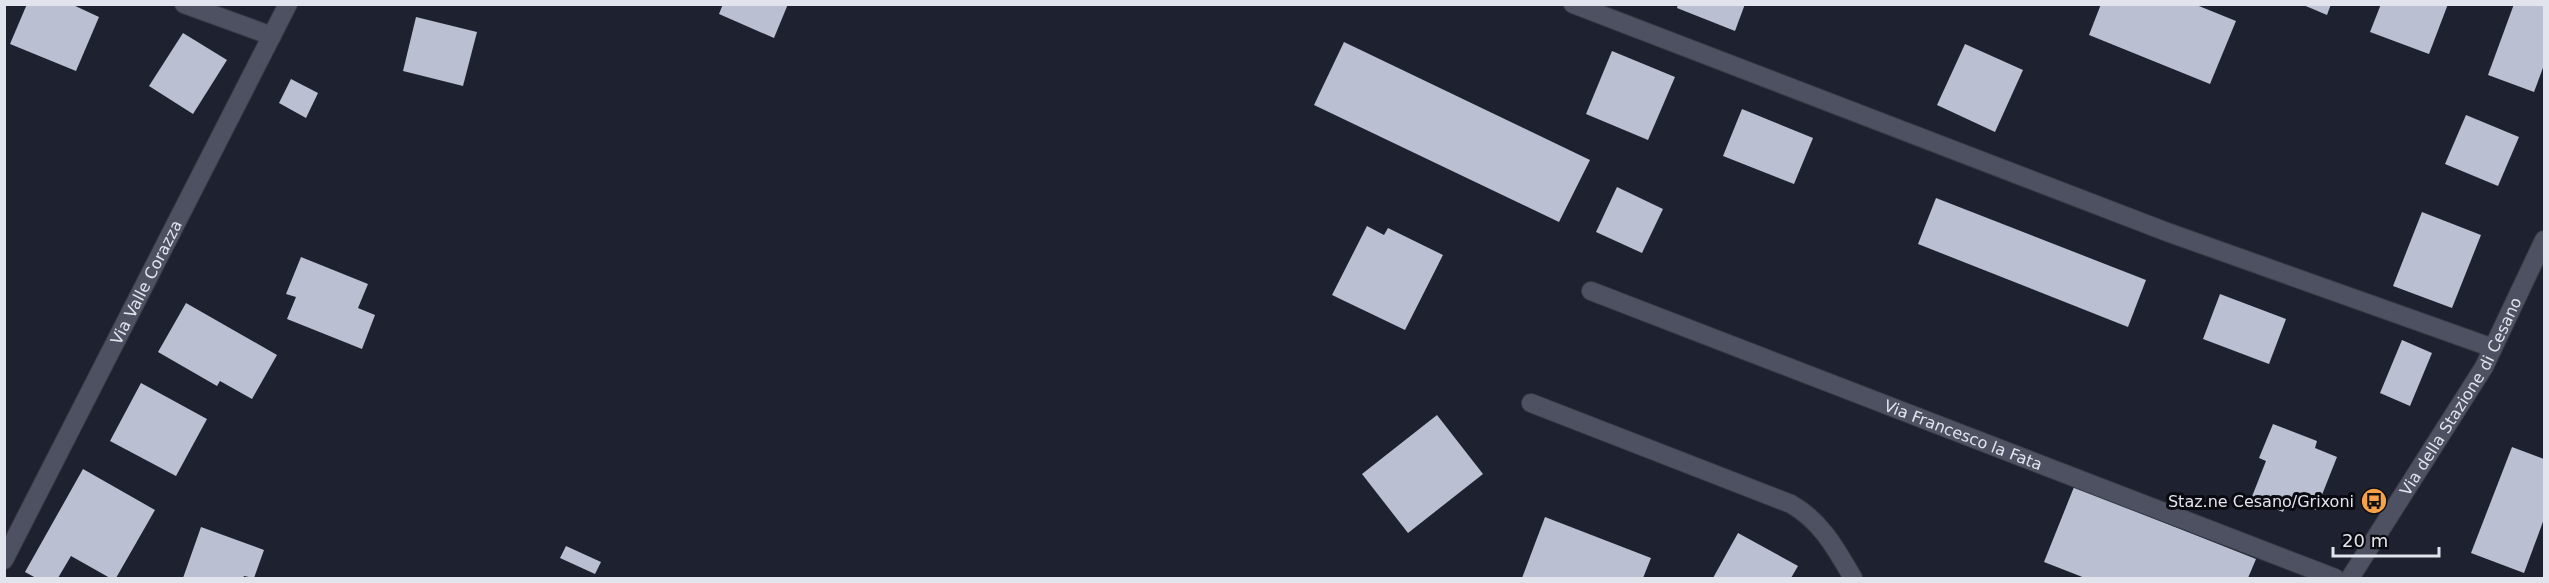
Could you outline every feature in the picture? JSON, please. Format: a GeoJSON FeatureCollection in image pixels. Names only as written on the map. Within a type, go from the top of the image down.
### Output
{"type":"FeatureCollection","features":[{"type":"Feature","properties":{"kind":"street"},"geometry":{"type":"LineString","coordinates":[[184,4],[272,36]]}},
{"type":"Feature","properties":{"kind":"street","name":"Via Valle Corazza"},"geometry":{"type":"LineString","coordinates":[[4,560],[288,4]]}},
{"type":"Feature","properties":{"kind":"street"},"geometry":{"type":"LineString","coordinates":[[1573,4],[2167,232],[2493,348]]}},
{"type":"Feature","properties":{"kind":"street","name":"Via della Stazione di Cesano"},"geometry":{"type":"LineString","coordinates":[[2350,579],[2476,378],[2493,348],[2544,240]]}},
{"type":"Feature","properties":{"kind":"street","name":"Via Francesco la Fata"},"geometry":{"type":"LineString","coordinates":[[1591,291],[2335,579]]}},
{"type":"Feature","properties":{"kind":"street"},"geometry":{"type":"LineString","coordinates":[[1531,403],[1791,504],[1805,512],[1822,529],[1853,579]]}},
{"type":"Feature","properties":{"kind":"building"},"geometry":{"type":"Polygon","coordinates":[[[27,4],[71,4],[99,17],[76,71],[10,44],[27,4]]]}},
{"type":"Feature","properties":{"kind":"building"},"geometry":{"type":"Polygon","coordinates":[[[723,4],[788,4],[774,38],[719,14],[723,4]]]}},
{"type":"Feature","properties":{"kind":"building"},"geometry":{"type":"Polygon","coordinates":[[[1678,4],[1745,4],[1735,31],[1677,8],[1678,4]]]}},
{"type":"Feature","properties":{"kind":"building"},"geometry":{"type":"Polygon","coordinates":[[[2101,4],[2194,4],[2236,21],[2210,84],[2089,35],[2101,4]]]}},
{"type":"Feature","properties":{"kind":"building"},"geometry":{"type":"Polygon","coordinates":[[[2301,4],[2331,4],[2327,15],[2301,4]]]}},
{"type":"Feature","properties":{"kind":"building"},"geometry":{"type":"Polygon","coordinates":[[[2381,4],[2448,4],[2429,54],[2370,32],[2381,4]]]}},
{"type":"Feature","properties":{"kind":"building"},"geometry":{"type":"Polygon","coordinates":[[[2514,4],[2544,4],[2544,65],[2534,92],[2488,75],[2514,4]]]}},
{"type":"Feature","properties":{"kind":"building"},"geometry":{"type":"Polygon","coordinates":[[[416,17],[477,32],[463,86],[403,71],[416,17]]]}},
{"type":"Feature","properties":{"kind":"building"},"geometry":{"type":"Polygon","coordinates":[[[183,33],[227,60],[193,114],[149,86],[183,33]]]}},
{"type":"Feature","properties":{"kind":"building"},"geometry":{"type":"Polygon","coordinates":[[[1344,42],[1590,160],[1559,222],[1314,105],[1344,42]]]}},
{"type":"Feature","properties":{"kind":"building"},"geometry":{"type":"Polygon","coordinates":[[[1965,44],[2023,70],[1995,132],[1937,105],[1965,44]]]}},
{"type":"Feature","properties":{"kind":"building"},"geometry":{"type":"Polygon","coordinates":[[[1612,51],[1675,77],[1648,140],[1586,114],[1612,51]]]}},
{"type":"Feature","properties":{"kind":"building"},"geometry":{"type":"Polygon","coordinates":[[[291,79],[318,93],[306,118],[279,103],[291,79]]]}},
{"type":"Feature","properties":{"kind":"building"},"geometry":{"type":"Polygon","coordinates":[[[1742,109],[1813,138],[1794,184],[1723,156],[1742,109]]]}},
{"type":"Feature","properties":{"kind":"building"},"geometry":{"type":"Polygon","coordinates":[[[2466,115],[2519,137],[2498,186],[2445,164],[2466,115]]]}},
{"type":"Feature","properties":{"kind":"building"},"geometry":{"type":"Polygon","coordinates":[[[1617,187],[1663,209],[1642,253],[1596,232],[1617,187]]]}},
{"type":"Feature","properties":{"kind":"building"},"geometry":{"type":"Polygon","coordinates":[[[1936,198],[2146,280],[2128,327],[1918,244],[1936,198]]]}},
{"type":"Feature","properties":{"kind":"building"},"geometry":{"type":"Polygon","coordinates":[[[2422,212],[2481,235],[2452,308],[2393,286],[2422,212]]]}},
{"type":"Feature","properties":{"kind":"building"},"geometry":{"type":"Polygon","coordinates":[[[1367,226],[1384,235],[1388,228],[1443,255],[1405,330],[1332,295],[1367,226]]]}},
{"type":"Feature","properties":{"kind":"building"},"geometry":{"type":"Polygon","coordinates":[[[301,257],[368,284],[358,308],[375,315],[362,349],[287,319],[296,297],[286,294],[301,257]]]}},
{"type":"Feature","properties":{"kind":"building"},"geometry":{"type":"Polygon","coordinates":[[[2220,294],[2286,319],[2269,364],[2203,339],[2220,294]]]}},
{"type":"Feature","properties":{"kind":"building"},"geometry":{"type":"Polygon","coordinates":[[[186,303],[277,355],[252,399],[220,381],[217,386],[158,352],[186,303]]]}},
{"type":"Feature","properties":{"kind":"building"},"geometry":{"type":"Polygon","coordinates":[[[2402,340],[2432,353],[2410,406],[2380,393],[2402,340]]]}},
{"type":"Feature","properties":{"kind":"building"},"geometry":{"type":"Polygon","coordinates":[[[141,383],[207,419],[176,476],[110,441],[141,383]]]}},
{"type":"Feature","properties":{"kind":"building"},"geometry":{"type":"Polygon","coordinates":[[[1437,415],[1483,474],[1408,533],[1362,474],[1437,415]]]}},
{"type":"Feature","properties":{"kind":"building"},"geometry":{"type":"Polygon","coordinates":[[[2273,424],[2317,441],[2315,448],[2337,457],[2316,510],[2289,498],[2283,512],[2251,499],[2266,461],[2259,458],[2273,424]]]}},
{"type":"Feature","properties":{"kind":"building"},"geometry":{"type":"Polygon","coordinates":[[[2512,447],[2544,459],[2544,519],[2524,573],[2471,553],[2512,447]]]}},
{"type":"Feature","properties":{"kind":"building"},"geometry":{"type":"Polygon","coordinates":[[[83,469],[155,510],[116,578],[110,578],[71,556],[58,578],[36,578],[25,572],[83,469]]]}},
{"type":"Feature","properties":{"kind":"building"},"geometry":{"type":"Polygon","coordinates":[[[2074,487],[2256,559],[2248,578],[2085,578],[2044,562],[2074,487]]]}},
{"type":"Feature","properties":{"kind":"building"},"geometry":{"type":"Polygon","coordinates":[[[1545,517],[1651,558],[1643,578],[1522,578],[1545,517]]]}},
{"type":"Feature","properties":{"kind":"building"},"geometry":{"type":"Polygon","coordinates":[[[201,527],[264,550],[254,578],[244,576],[243,578],[183,578],[201,527]]]}},
{"type":"Feature","properties":{"kind":"building"},"geometry":{"type":"Polygon","coordinates":[[[1738,533],[1798,566],[1791,578],[1713,578],[1738,533]]]}},
{"type":"Feature","properties":{"kind":"building"},"geometry":{"type":"Polygon","coordinates":[[[566,546],[601,562],[595,574],[560,558],[566,546]]]}},
{"type":"Feature","properties":{"kind":"place","name":"Staz.ne Cesano/Grixoni"},"geometry":{"type":"Point","coordinates":[2374,501]}}]}
